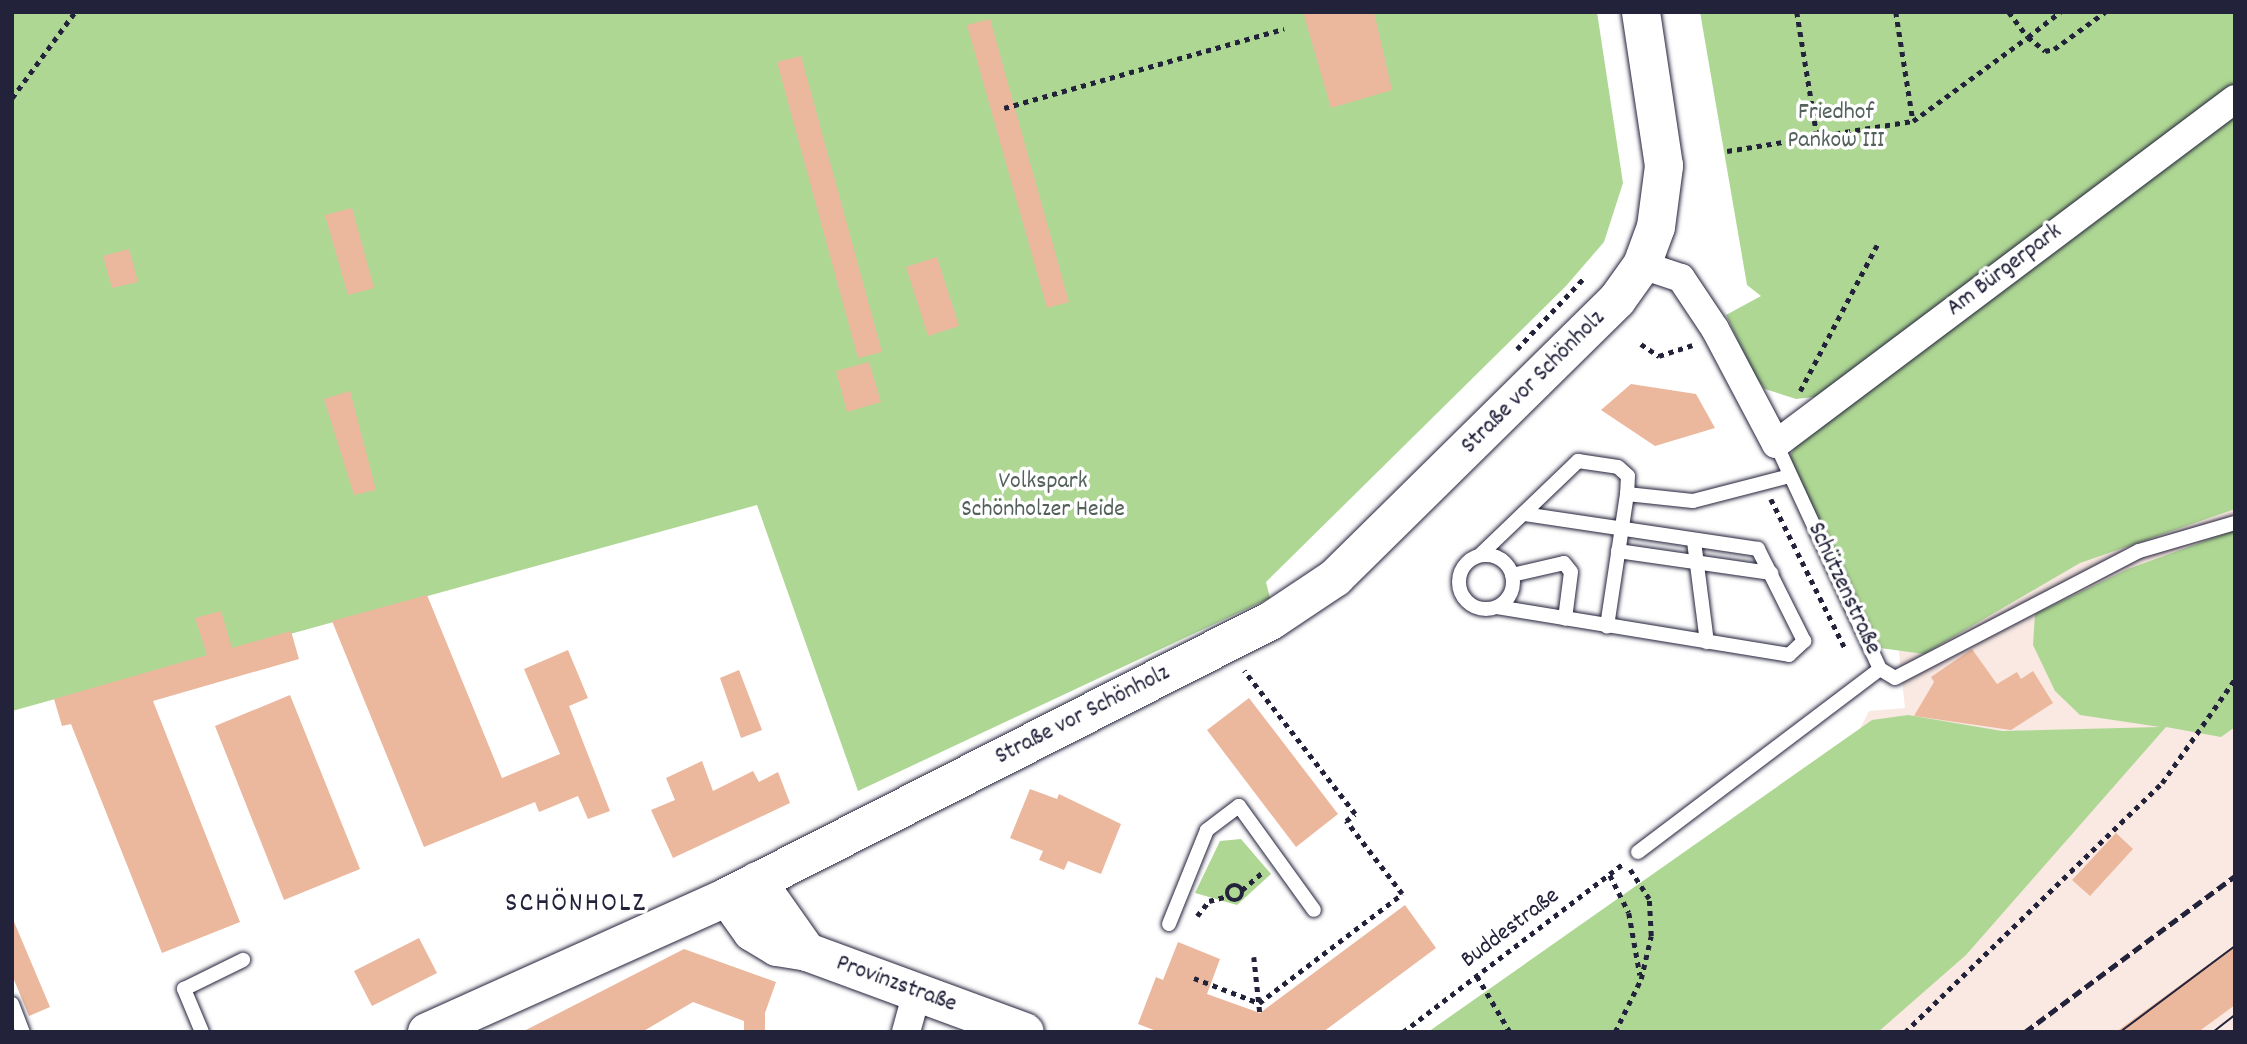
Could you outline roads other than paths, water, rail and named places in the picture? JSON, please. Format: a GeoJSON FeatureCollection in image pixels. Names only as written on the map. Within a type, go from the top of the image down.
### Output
{"type":"FeatureCollection","features":[{"type":"Feature","properties":{"kind":"main road","name":"Straße vor Schönholz"},"geometry":{"type":"LineString","coordinates":[[428,1032],[480,1021],[1304,602],[1335,578],[1617,300],[1642,265],[1656,227],[1664,166],[1641,12]]}},
{"type":"Feature","properties":{"kind":"main road","name":"Provinzstraße"},"geometry":{"type":"LineString","coordinates":[[742,889],[751,932],[777,947],[807,952],[1025,1032]]}},
{"type":"Feature","properties":{"kind":"street","name":"Am Bürgerpark"},"geometry":{"type":"LineString","coordinates":[[1776,444],[2235,99]]}},
{"type":"Feature","properties":{"kind":"street","name":"Schützenstraße"},"geometry":{"type":"LineString","coordinates":[[1642,265],[1681,278],[1714,330],[1776,444]]}},
{"type":"Feature","properties":{"kind":"street"},"geometry":{"type":"LineString","coordinates":[[906,1032],[917,992]]}},
{"type":"Feature","properties":{"kind":"lane","name":"Schützenstraße"},"geometry":{"type":"LineString","coordinates":[[1638,852],[1880,669],[1776,444]]}},
{"type":"Feature","properties":{"kind":"lane"},"geometry":{"type":"LineString","coordinates":[[1524,513],[1621,531],[1758,549],[1802,633],[1800,648],[1789,655],[1607,626],[1497,607],[1470,604],[1460,590],[1465,564],[1480,555],[1578,461],[1618,467],[1628,476],[1627,494],[1621,531],[1607,626]]}},
{"type":"Feature","properties":{"kind":"lane"},"geometry":{"type":"LineString","coordinates":[[1627,494],[1693,501],[1790,476]]}},
{"type":"Feature","properties":{"kind":"lane"},"geometry":{"type":"LineString","coordinates":[[1880,669],[1895,678],[2139,551],[2235,523]]}},
{"type":"Feature","properties":{"kind":"lane"},"geometry":{"type":"LineString","coordinates":[[1694,541],[1707,642]]}},
{"type":"Feature","properties":{"kind":"lane"},"geometry":{"type":"LineString","coordinates":[[1618,551],[1771,573]]}},
{"type":"Feature","properties":{"kind":"lane"},"geometry":{"type":"LineString","coordinates":[[1480,555],[1504,561],[1512,575],[1508,598],[1497,607]]}},
{"type":"Feature","properties":{"kind":"lane"},"geometry":{"type":"LineString","coordinates":[[1512,575],[1555,562],[1564,563],[1571,572],[1565,619]]}},
{"type":"Feature","properties":{"kind":"lane"},"geometry":{"type":"LineString","coordinates":[[1169,924],[1207,830],[1239,806],[1314,910]]}},
{"type":"Feature","properties":{"kind":"lane"},"geometry":{"type":"LineString","coordinates":[[202,1032],[184,989],[243,960]]}},
{"type":"Feature","properties":{"kind":"lane"},"geometry":{"type":"LineString","coordinates":[[12,1004],[23,1032]]}},
{"type":"Feature","properties":{"kind":"tram line"},"geometry":{"type":"LineString","coordinates":[[2120,1032],[2235,946]]}},
{"type":"Feature","properties":{"kind":"tram line"},"geometry":{"type":"LineString","coordinates":[[2213,1032],[2235,1015]]}},
{"type":"Feature","properties":{"kind":"railway"},"geometry":{"type":"LineString","coordinates":[[2025,1032],[2235,876]]}},
{"type":"Feature","properties":{"kind":"district","name":"SCHÖNHOLZ"},"geometry":{"type":"Point","coordinates":[576,905]}},
{"type":"Feature","properties":{"kind":"park label","name":"Friedhof Pankow III"},"geometry":{"type":"Point","coordinates":[1836,128]}},
{"type":"Feature","properties":{"kind":"park label","name":"Volkspark Schönholzer Heide"},"geometry":{"type":"Point","coordinates":[1043,497]}}]}
